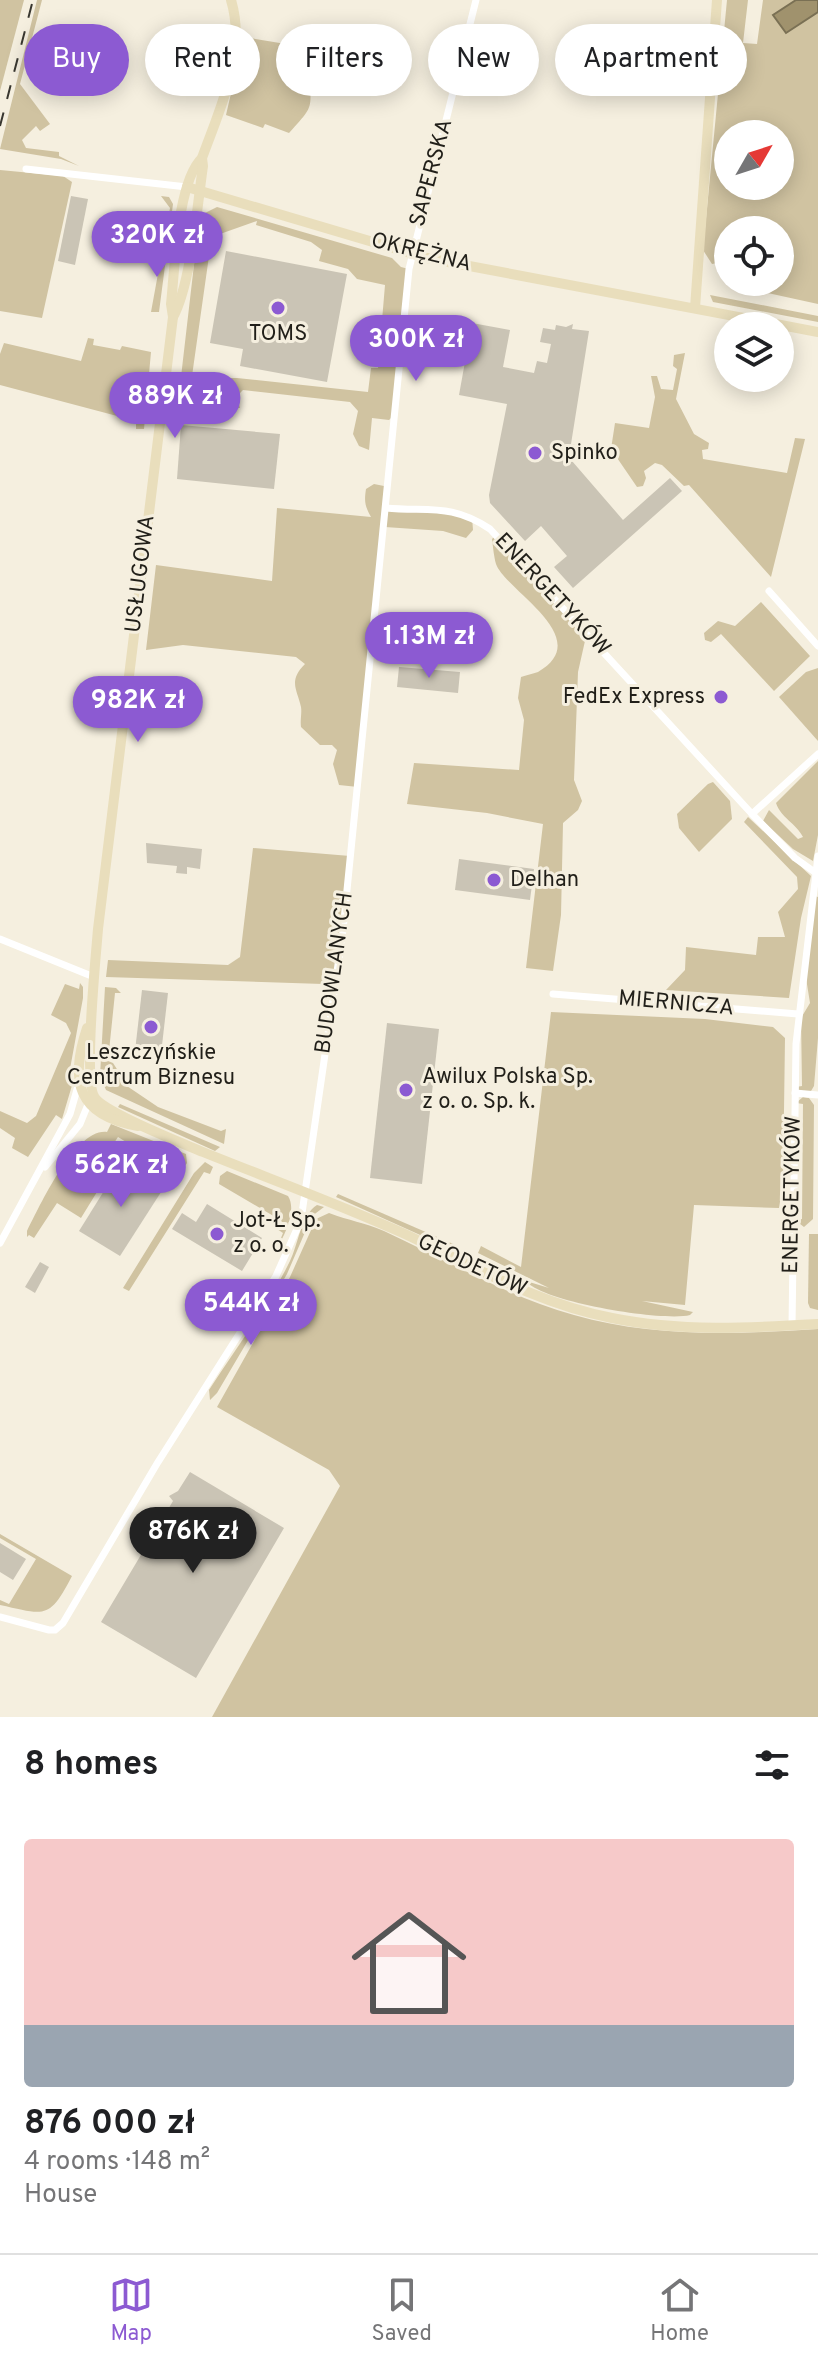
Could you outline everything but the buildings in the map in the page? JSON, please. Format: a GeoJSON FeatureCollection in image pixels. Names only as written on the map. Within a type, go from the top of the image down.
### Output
{"type":"FeatureCollection","features":[{"type":"Feature","properties":{"kind":"street"},"geometry":{"type":"LineString","coordinates":[[202,158],[221,107],[236,49],[236,17],[231,0]]}},
{"type":"Feature","properties":{"kind":"street","name":"SAPERSKA"},"geometry":{"type":"LineString","coordinates":[[412,253],[476,0]]}},
{"type":"Feature","properties":{"kind":"street"},"geometry":{"type":"LineString","coordinates":[[695,308],[717,0]]}},
{"type":"Feature","properties":{"kind":"street","name":"USŁUGOWA"},"geometry":{"type":"LineString","coordinates":[[41,1172],[57,1157],[80,1124],[92,1093],[89,1022],[173,317],[171,304],[187,187],[195,164],[202,158]]}},
{"type":"Feature","properties":{"kind":"street","name":"USŁUGOWA"},"geometry":{"type":"LineString","coordinates":[[173,317],[180,305],[187,275],[202,158]]}},
{"type":"Feature","properties":{"kind":"street","name":"OKRĘŻNA"},"geometry":{"type":"LineString","coordinates":[[26,169],[187,187],[412,253],[818,332]]}},
{"type":"Feature","properties":{"kind":"street","name":"BUDOWLANYCH"},"geometry":{"type":"LineString","coordinates":[[0,1617],[49,1630],[59,1627],[158,1462],[276,1276],[295,1238],[306,1193],[343,930],[412,253]]}},
{"type":"Feature","properties":{"kind":"street","name":"ENERGETYKÓW"},"geometry":{"type":"LineString","coordinates":[[386,508],[441,510],[468,515],[490,529],[752,814],[795,858],[816,873]]}},
{"type":"Feature","properties":{"kind":"street"},"geometry":{"type":"LineString","coordinates":[[769,591],[818,646]]}},
{"type":"Feature","properties":{"kind":"street"},"geometry":{"type":"LineString","coordinates":[[752,814],[766,796],[818,754]]}},
{"type":"Feature","properties":{"kind":"street"},"geometry":{"type":"LineString","coordinates":[[722,780],[731,772]]}},
{"type":"Feature","properties":{"kind":"street","name":"ENERGETYKÓW"},"geometry":{"type":"LineString","coordinates":[[792,1326],[798,1014],[818,856]]}},
{"type":"Feature","properties":{"kind":"street"},"geometry":{"type":"LineString","coordinates":[[0,939],[94,977]]}},
{"type":"Feature","properties":{"kind":"street","name":"MIERNICZA"},"geometry":{"type":"LineString","coordinates":[[553,994],[798,1014]]}},
{"type":"Feature","properties":{"kind":"street","name":"USŁUGOWA"},"geometry":{"type":"LineString","coordinates":[[0,1243],[70,1114],[78,1086],[82,1043],[89,1022]]}},
{"type":"Feature","properties":{"kind":"street"},"geometry":{"type":"LineString","coordinates":[[78,1086],[88,1105]]}},
{"type":"Feature","properties":{"kind":"street"},"geometry":{"type":"LineString","coordinates":[[70,1114],[100,1103],[92,1093]]}},
{"type":"Feature","properties":{"kind":"street"},"geometry":{"type":"LineString","coordinates":[[795,1093],[818,1095]]}},
{"type":"Feature","properties":{"kind":"street","name":"GEODETÓW"},"geometry":{"type":"LineString","coordinates":[[100,1103],[144,1127],[404,1234],[518,1289],[572,1309],[669,1326],[818,1324]]}},
{"type":"Feature","properties":{"kind":"street","name":"GEODETÓW"},"geometry":{"type":"LineString","coordinates":[[88,1105],[124,1124],[144,1127]]}},
{"type":"Feature","properties":{"kind":"street"},"geometry":{"type":"LineString","coordinates":[[80,1124],[104,1115]]}},
{"type":"Feature","properties":{"kind":"shaded area"},"geometry":{"type":"Polygon","coordinates":[[[0,0],[24,0],[0,91],[0,0]]]}},
{"type":"Feature","properties":{"kind":"shaded area"},"geometry":{"type":"Polygon","coordinates":[[[37,0],[42,0],[36,24],[31,24],[37,0]]]}},
{"type":"Feature","properties":{"kind":"shaded area"},"geometry":{"type":"Polygon","coordinates":[[[727,0],[748,0],[745,24],[725,24],[727,0]]]}},
{"type":"Feature","properties":{"kind":"shaded area"},"geometry":{"type":"Polygon","coordinates":[[[763,0],[796,0],[774,15],[786,33],[818,12],[818,304],[782,296],[794,296],[794,216],[714,216],[712,264],[703,250],[714,135],[714,200],[794,200],[794,120],[715,120],[718,96],[747,96],[747,43],[757,44],[763,0]]]}},
{"type":"Feature","properties":{"kind":"shaded area"},"geometry":{"type":"Polygon","coordinates":[[[796,0],[818,0],[818,12],[786,33],[773,15],[796,0]]]}},
{"type":"Feature","properties":{"kind":"shaded area"},"geometry":{"type":"Polygon","coordinates":[[[260,40],[276,42],[276,96],[310,96],[307,112],[289,133],[226,115],[230,96],[260,96],[260,40]]]}},
{"type":"Feature","properties":{"kind":"shaded area"},"geometry":{"type":"Polygon","coordinates":[[[24,52],[20,84],[24,96],[29,96],[50,124],[40,131],[36,126],[22,140],[26,148],[59,152],[59,156],[79,166],[61,159],[0,149],[24,52]]]}},
{"type":"Feature","properties":{"kind":"shaded area"},"geometry":{"type":"Polygon","coordinates":[[[0,170],[63,176],[72,182],[42,318],[0,311],[0,170]]]}},
{"type":"Feature","properties":{"kind":"shaded area"},"geometry":{"type":"Polygon","coordinates":[[[161,196],[169,197],[173,204],[159,312],[151,312],[170,208],[161,196]]]}},
{"type":"Feature","properties":{"kind":"shaded area"},"geometry":{"type":"Polygon","coordinates":[[[217,207],[392,258],[401,267],[409,269],[396,413],[389,420],[372,418],[369,450],[359,446],[353,434],[358,411],[350,402],[243,390],[237,396],[240,408],[230,408],[215,386],[219,378],[237,378],[368,392],[371,368],[378,368],[385,285],[357,279],[348,269],[319,261],[322,250],[311,242],[256,225],[257,221],[220,234],[210,249],[192,376],[181,377],[201,215],[217,207]]]}},
{"type":"Feature","properties":{"kind":"shaded area"},"geometry":{"type":"Polygon","coordinates":[[[710,295],[818,316],[818,322],[794,317],[794,312],[766,312],[713,302],[710,295]]]}},
{"type":"Feature","properties":{"kind":"shaded area"},"geometry":{"type":"Polygon","coordinates":[[[88,338],[94,339],[93,345],[120,350],[122,346],[151,352],[144,429],[136,429],[136,421],[0,385],[0,354],[4,343],[81,361],[88,338]]]}},
{"type":"Feature","properties":{"kind":"shaded area"},"geometry":{"type":"Polygon","coordinates":[[[685,353],[676,399],[694,434],[709,443],[708,449],[702,450],[703,459],[787,473],[795,438],[805,439],[771,577],[689,485],[684,486],[662,465],[655,463],[644,471],[646,478],[643,486],[637,487],[611,449],[615,423],[649,428],[655,397],[651,376],[657,376],[661,389],[673,390],[677,369],[673,366],[674,355],[685,353]]]}},
{"type":"Feature","properties":{"kind":"shaded area"},"geometry":{"type":"Polygon","coordinates":[[[374,484],[384,486],[388,492],[386,507],[472,517],[473,530],[466,538],[443,531],[385,527],[358,787],[339,785],[333,764],[337,750],[332,745],[320,745],[301,727],[301,707],[295,680],[305,664],[296,657],[183,645],[146,650],[156,565],[272,581],[277,508],[371,517],[365,493],[374,484]]]}},
{"type":"Feature","properties":{"kind":"shaded area"},"geometry":{"type":"Polygon","coordinates":[[[496,535],[587,632],[578,672],[574,780],[582,801],[578,810],[563,823],[561,915],[553,971],[526,968],[543,824],[487,813],[407,804],[414,763],[519,770],[524,720],[518,698],[521,677],[538,672],[554,659],[558,644],[542,615],[496,564],[492,539],[496,535]]]}},
{"type":"Feature","properties":{"kind":"shaded area"},"geometry":{"type":"Polygon","coordinates":[[[761,602],[810,656],[774,691],[721,634],[711,642],[705,640],[704,633],[718,621],[735,626],[761,602]]]}},
{"type":"Feature","properties":{"kind":"shaded area"},"geometry":{"type":"Polygon","coordinates":[[[818,668],[818,741],[779,697],[806,672],[818,668]]]}},
{"type":"Feature","properties":{"kind":"shaded area"},"geometry":{"type":"Polygon","coordinates":[[[818,761],[818,835],[813,861],[793,849],[763,821],[769,810],[798,839],[803,837],[776,803],[818,761]]]}},
{"type":"Feature","properties":{"kind":"shaded area"},"geometry":{"type":"Polygon","coordinates":[[[713,782],[730,801],[732,819],[699,852],[679,828],[677,814],[713,782]]]}},
{"type":"Feature","properties":{"kind":"shaded area"},"geometry":{"type":"Polygon","coordinates":[[[748,817],[811,876],[789,998],[666,990],[685,970],[686,947],[756,955],[758,937],[785,937],[778,912],[798,889],[797,877],[744,822],[748,817]]]}},
{"type":"Feature","properties":{"kind":"shaded area"},"geometry":{"type":"Polygon","coordinates":[[[253,848],[350,856],[335,978],[323,984],[106,977],[108,960],[228,965],[240,957],[253,848]]]}},
{"type":"Feature","properties":{"kind":"shaded area"},"geometry":{"type":"Polygon","coordinates":[[[812,895],[818,897],[818,1038],[814,1086],[811,1091],[799,1091],[796,1087],[802,1086],[801,1018],[810,1003],[806,978],[812,895]]]}},
{"type":"Feature","properties":{"kind":"shaded area"},"geometry":{"type":"Polygon","coordinates":[[[80,983],[83,998],[70,1069],[73,1082],[62,1119],[56,1115],[28,1157],[12,1148],[15,1138],[0,1128],[0,1111],[27,1123],[36,1116],[71,1033],[66,1023],[51,1015],[65,984],[79,989],[80,983]]]}},
{"type":"Feature","properties":{"kind":"shaded area"},"geometry":{"type":"Polygon","coordinates":[[[105,987],[116,988],[121,993],[115,993],[108,1061],[113,1063],[122,1077],[121,1082],[158,1107],[221,1131],[226,1129],[224,1144],[106,1090],[100,1076],[105,987]]]}},
{"type":"Feature","properties":{"kind":"shaded area"},"geometry":{"type":"Polygon","coordinates":[[[551,1012],[705,1019],[773,1027],[785,1038],[783,1183],[779,1208],[694,1205],[685,1305],[642,1301],[693,1312],[690,1315],[656,1316],[578,1303],[537,1289],[526,1281],[549,1288],[478,1253],[481,1246],[521,1267],[551,1012]]]}},
{"type":"Feature","properties":{"kind":"shaded area"},"geometry":{"type":"Polygon","coordinates":[[[803,1097],[809,1098],[814,1105],[813,1219],[804,1227],[795,1220],[802,1219],[803,1104],[796,1103],[803,1097]]]}},
{"type":"Feature","properties":{"kind":"shaded area"},"geometry":{"type":"Polygon","coordinates":[[[120,1104],[220,1147],[215,1151],[118,1107],[120,1104]]]}},
{"type":"Feature","properties":{"kind":"shaded area"},"geometry":{"type":"Polygon","coordinates":[[[111,1124],[186,1154],[187,1163],[183,1169],[177,1165],[173,1171],[118,1137],[106,1155],[116,1161],[81,1218],[57,1203],[34,1238],[27,1237],[40,1204],[71,1155],[95,1134],[107,1132],[111,1124]]]}},
{"type":"Feature","properties":{"kind":"shaded area"},"geometry":{"type":"Polygon","coordinates":[[[205,1162],[213,1167],[210,1174],[204,1172],[129,1291],[123,1288],[194,1173],[205,1162]]]}},
{"type":"Feature","properties":{"kind":"shaded area"},"geometry":{"type":"Polygon","coordinates":[[[227,1171],[288,1196],[291,1215],[277,1248],[283,1233],[277,1229],[282,1221],[219,1184],[220,1176],[227,1171]]]}},
{"type":"Feature","properties":{"kind":"shaded area"},"geometry":{"type":"Polygon","coordinates":[[[338,1194],[458,1246],[449,1248],[336,1197],[338,1194]]]}},
{"type":"Feature","properties":{"kind":"shaded area"},"geometry":{"type":"Polygon","coordinates":[[[317,1205],[324,1207],[312,1216],[287,1274],[210,1400],[209,1390],[272,1294],[290,1261],[307,1216],[317,1205]]]}},
{"type":"Feature","properties":{"kind":"shaded area"},"geometry":{"type":"Polygon","coordinates":[[[329,1213],[384,1231],[525,1298],[574,1315],[634,1328],[665,1331],[818,1329],[818,1717],[212,1717],[340,1486],[329,1470],[217,1407],[290,1277],[316,1219],[329,1213]]]}},
{"type":"Feature","properties":{"kind":"shaded area"},"geometry":{"type":"Polygon","coordinates":[[[809,1234],[818,1234],[818,1310],[810,1308],[808,1303],[809,1234]]]}},
{"type":"Feature","properties":{"kind":"shaded area"},"geometry":{"type":"Polygon","coordinates":[[[0,1534],[72,1576],[58,1600],[45,1611],[0,1605],[0,1600],[9,1604],[36,1559],[0,1538],[0,1534]]]}},
{"type":"Feature","properties":{"kind":"railway"},"geometry":{"type":"LineString","coordinates":[[0,126],[33,0]]}},
{"type":"Feature","properties":{"kind":"place","name":"TOMS"},"geometry":{"type":"Point","coordinates":[278,308]}},
{"type":"Feature","properties":{"kind":"place","name":"Spinko"},"geometry":{"type":"Point","coordinates":[535,453]}},
{"type":"Feature","properties":{"kind":"place","name":"FedEx Express"},"geometry":{"type":"Point","coordinates":[721,697]}},
{"type":"Feature","properties":{"kind":"place","name":"Delhan"},"geometry":{"type":"Point","coordinates":[494,880]}},
{"type":"Feature","properties":{"kind":"place","name":"Leszczyńskie Centrum Biznesu"},"geometry":{"type":"Point","coordinates":[151,1027]}},
{"type":"Feature","properties":{"kind":"place","name":"Awilux Polska Sp. z o. o. Sp. k."},"geometry":{"type":"Point","coordinates":[406,1090]}},
{"type":"Feature","properties":{"kind":"place","name":"Jot-Ł Sp. z o. o."},"geometry":{"type":"Point","coordinates":[217,1234]}}]}
